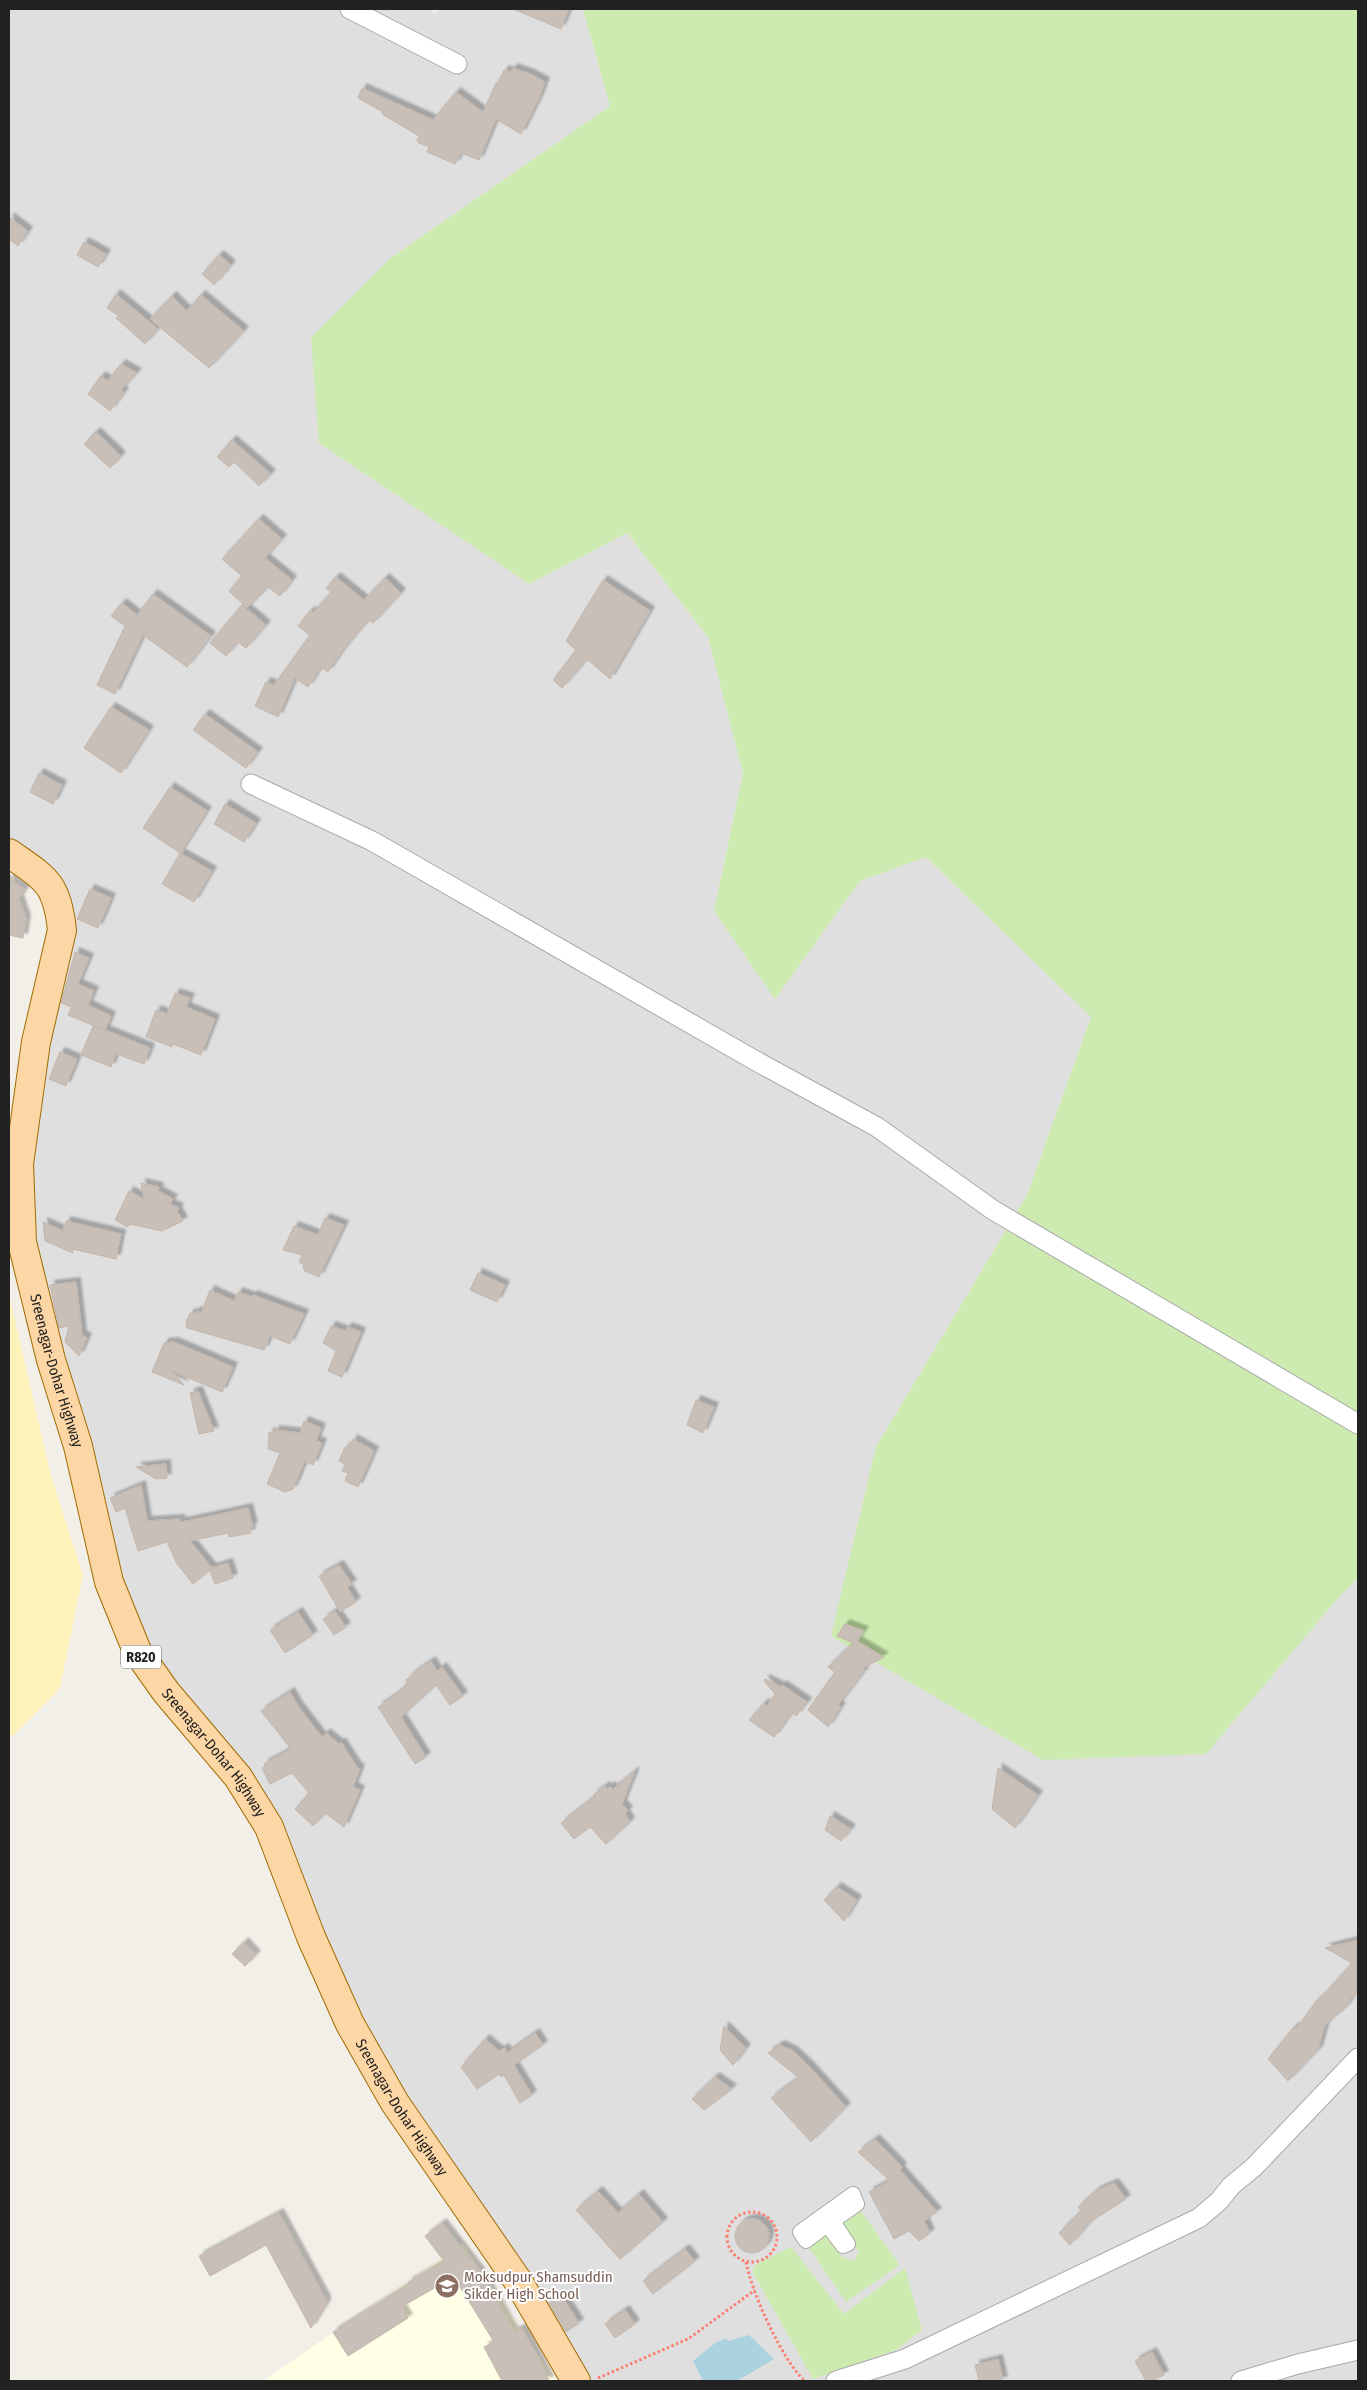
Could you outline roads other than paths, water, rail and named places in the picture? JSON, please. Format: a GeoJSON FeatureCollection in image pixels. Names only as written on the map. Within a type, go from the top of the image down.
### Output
{"type":"FeatureCollection","features":[{"type":"Feature","properties":{"kind":"main road","name":"Sreenagar-Dohar Highway"},"geometry":{"type":"LineString","coordinates":[[9,853],[42,877],[57,897],[61,916],[62,930],[36,1042],[18,1164],[22,1242],[51,1360],[78,1446],[108,1582],[137,1651],[166,1692],[238,1777],[269,1827],[311,1937],[350,2024],[395,2103],[585,2380]]}},
{"type":"Feature","properties":{"kind":"street"},"geometry":{"type":"LineString","coordinates":[[350,9],[457,64]]}},
{"type":"Feature","properties":{"kind":"street"},"geometry":{"type":"LineString","coordinates":[[251,784],[372,841],[756,1061],[877,1127],[993,1210],[1358,1424]]}},
{"type":"Feature","properties":{"kind":"street"},"geometry":{"type":"LineString","coordinates":[[836,2381],[905,2359],[1199,2218],[1219,2201],[1231,2186],[1254,2167],[1358,2058]]}},
{"type":"Feature","properties":{"kind":"street"},"geometry":{"type":"LineString","coordinates":[[853,2194],[857,2204],[833,2221],[848,2244],[843,2246],[827,2225],[806,2241],[800,2232],[853,2194]]}},
{"type":"Feature","properties":{"kind":"street"},"geometry":{"type":"LineString","coordinates":[[1241,2381],[1298,2364],[1358,2350]]}},
{"type":"Feature","properties":{"kind":"water"},"geometry":{"type":"Polygon","coordinates":[[[749,2335],[774,2359],[737,2381],[703,2381],[693,2361],[715,2343],[726,2338],[728,2341],[749,2335]]]}},
{"type":"Feature","properties":{"kind":"place","name":"Moksudpur Shamsuddin Sikder High School"},"geometry":{"type":"Point","coordinates":[447,2286]}}]}
